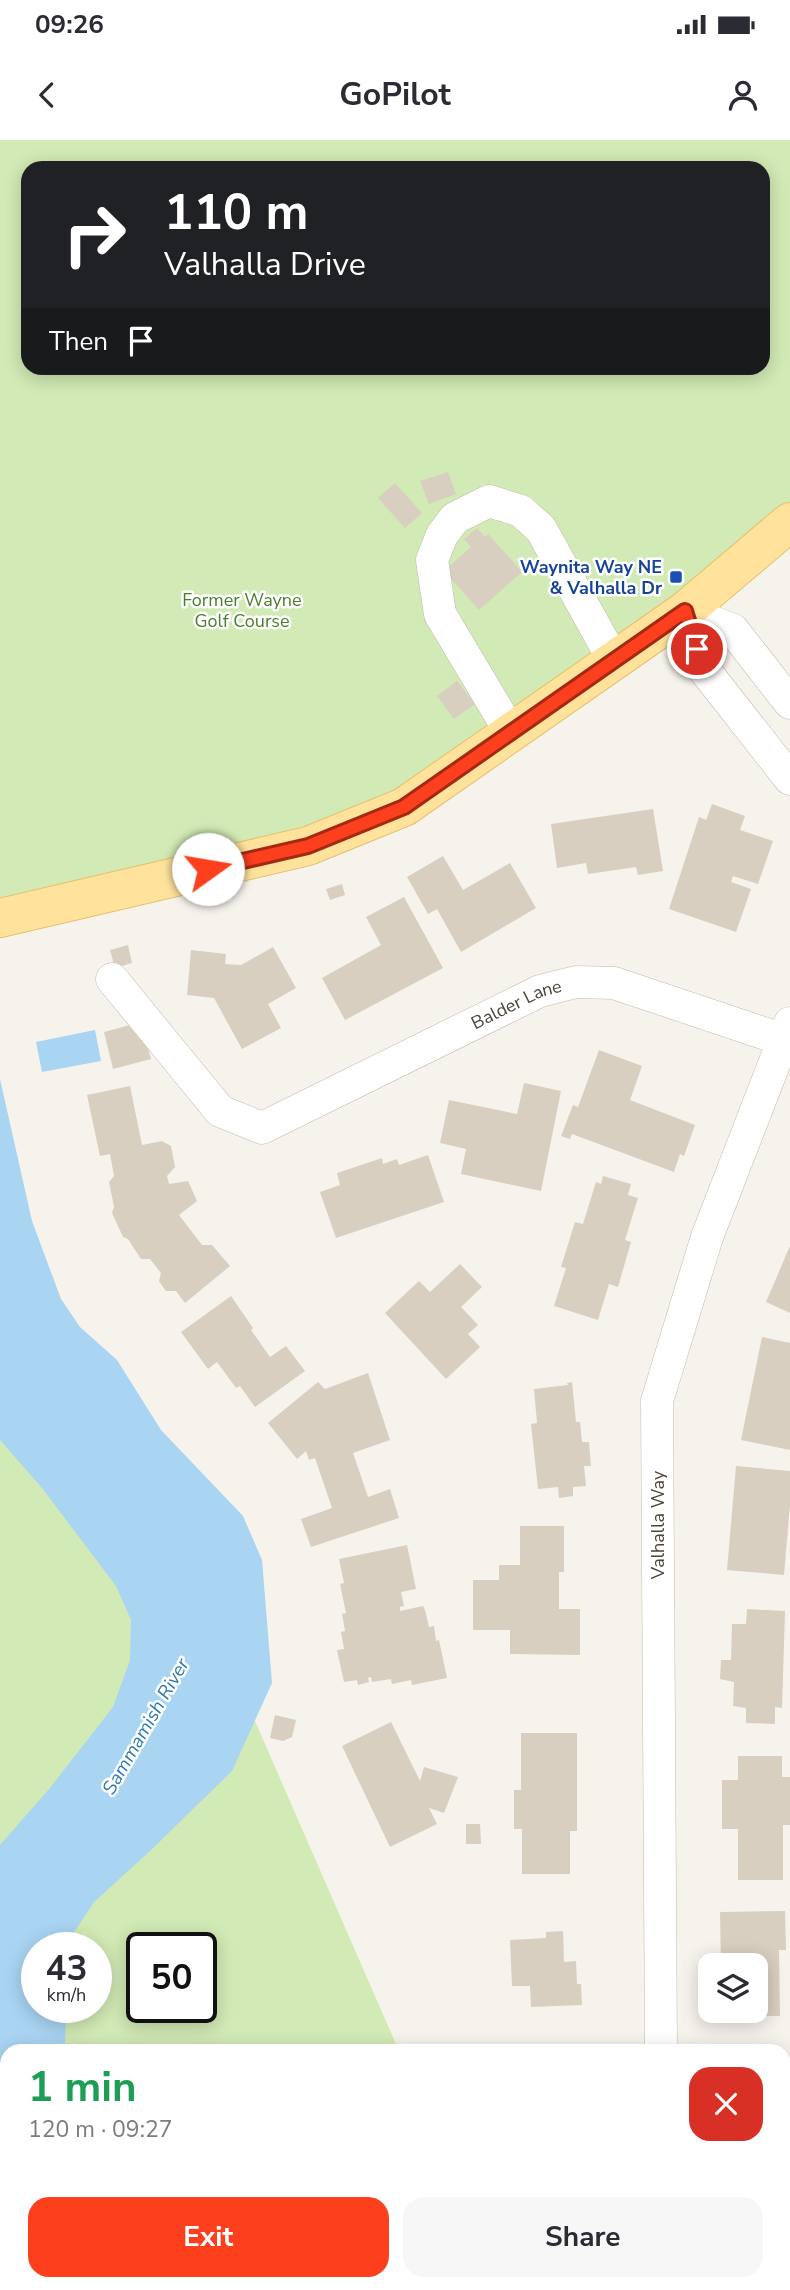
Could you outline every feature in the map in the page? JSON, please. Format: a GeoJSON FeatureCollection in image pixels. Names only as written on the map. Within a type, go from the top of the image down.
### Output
{"type":"FeatureCollection","features":[{"type":"Feature","properties":{"kind":"main road"},"geometry":{"type":"LineString","coordinates":[[0,918],[308,846],[404,807],[685,611],[790,522]]}},
{"type":"Feature","properties":{"kind":"street"},"geometry":{"type":"LineString","coordinates":[[511,733],[440,614],[432,560],[442,535],[455,518],[489,501],[521,511],[541,529],[614,661]]}},
{"type":"Feature","properties":{"kind":"street"},"geometry":{"type":"LineString","coordinates":[[685,611],[733,630],[790,703]]}},
{"type":"Feature","properties":{"kind":"street"},"geometry":{"type":"LineString","coordinates":[[685,611],[704,668],[790,779]]}},
{"type":"Feature","properties":{"kind":"street","name":"Balder Lane"},"geometry":{"type":"LineString","coordinates":[[112,979],[220,1111],[262,1128],[540,991],[576,982],[614,983],[787,1031]]}},
{"type":"Feature","properties":{"kind":"street","name":"Valhalla Way"},"geometry":{"type":"LineString","coordinates":[[661,2044],[657,1401],[707,1237],[787,1031]]}},
{"type":"Feature","properties":{"kind":"green space","name":"Former Wayne Golf Course"},"geometry":{"type":"Polygon","coordinates":[[[0,140],[790,140],[790,524],[404,807],[0,911],[0,140]]]}},
{"type":"Feature","properties":{"kind":"green space"},"geometry":{"type":"Polygon","coordinates":[[[0,1256],[203,1602],[396,2044],[0,2044],[0,1256]]]}},
{"type":"Feature","properties":{"kind":"water"},"geometry":{"type":"Polygon","coordinates":[[[95,1030],[101,1061],[42,1072],[36,1042],[95,1030]]]}},
{"type":"Feature","properties":{"kind":"water","name":"Sammamish River"},"geometry":{"type":"Polygon","coordinates":[[[0,1079],[32,1221],[61,1299],[80,1327],[117,1360],[161,1430],[243,1516],[262,1560],[272,1683],[232,1771],[94,1902],[74,1932],[21,1932],[21,2023],[66,2023],[65,2044],[0,2044],[0,1845],[50,1788],[113,1707],[130,1660],[131,1620],[116,1586],[42,1488],[0,1440],[0,1079]]]}},
{"type":"Feature","properties":{"kind":"building"},"geometry":{"type":"Polygon","coordinates":[[[448,472],[456,494],[429,504],[420,481],[448,472]]]}},
{"type":"Feature","properties":{"kind":"building"},"geometry":{"type":"Polygon","coordinates":[[[395,483],[422,513],[405,528],[378,498],[395,483]]]}},
{"type":"Feature","properties":{"kind":"building"},"geometry":{"type":"Polygon","coordinates":[[[477,528],[485,537],[488,534],[522,572],[479,610],[444,571],[471,547],[464,539],[477,528]]]}},
{"type":"Feature","properties":{"kind":"building"},"geometry":{"type":"Polygon","coordinates":[[[457,681],[475,704],[454,719],[437,696],[457,681]]]}},
{"type":"Feature","properties":{"kind":"building"},"geometry":{"type":"Polygon","coordinates":[[[712,804],[745,816],[740,830],[773,841],[758,884],[733,876],[731,882],[751,889],[736,932],[669,909],[699,817],[706,820],[712,804]]]}},
{"type":"Feature","properties":{"kind":"building"},"geometry":{"type":"Polygon","coordinates":[[[653,809],[663,871],[638,875],[636,867],[588,874],[586,863],[557,868],[551,824],[653,809]]]}},
{"type":"Feature","properties":{"kind":"building"},"geometry":{"type":"Polygon","coordinates":[[[443,856],[463,890],[510,863],[536,908],[461,952],[437,909],[428,914],[407,877],[443,856]]]}},
{"type":"Feature","properties":{"kind":"building"},"geometry":{"type":"Polygon","coordinates":[[[342,884],[345,895],[330,900],[326,889],[342,884]]]}},
{"type":"Feature","properties":{"kind":"building"},"geometry":{"type":"Polygon","coordinates":[[[404,897],[443,968],[345,1020],[322,978],[381,945],[366,917],[404,897]]]}},
{"type":"Feature","properties":{"kind":"building"},"geometry":{"type":"Polygon","coordinates":[[[128,945],[132,963],[115,968],[110,950],[128,945]]]}},
{"type":"Feature","properties":{"kind":"building"},"geometry":{"type":"Polygon","coordinates":[[[273,947],[296,988],[268,1004],[281,1028],[242,1049],[214,998],[187,995],[191,950],[226,954],[225,964],[241,965],[273,947]]]}},
{"type":"Feature","properties":{"kind":"building"},"geometry":{"type":"Polygon","coordinates":[[[141,1022],[151,1059],[113,1069],[104,1032],[141,1022]]]}},
{"type":"Feature","properties":{"kind":"building"},"geometry":{"type":"Polygon","coordinates":[[[599,1050],[642,1066],[630,1100],[695,1125],[684,1156],[680,1154],[674,1172],[572,1134],[570,1139],[561,1136],[573,1105],[578,1107],[599,1050]]]}},
{"type":"Feature","properties":{"kind":"building"},"geometry":{"type":"Polygon","coordinates":[[[524,1083],[561,1091],[541,1191],[461,1174],[466,1149],[440,1143],[449,1100],[517,1114],[524,1083]]]}},
{"type":"Feature","properties":{"kind":"building"},"geometry":{"type":"Polygon","coordinates":[[[130,1086],[142,1145],[162,1141],[171,1146],[175,1167],[167,1176],[169,1184],[188,1181],[197,1201],[179,1215],[202,1245],[212,1245],[230,1266],[185,1303],[176,1291],[166,1291],[159,1281],[161,1273],[150,1259],[141,1259],[128,1239],[123,1237],[112,1213],[114,1207],[109,1182],[114,1176],[110,1154],[100,1156],[87,1095],[130,1086]]]}},
{"type":"Feature","properties":{"kind":"building"},"geometry":{"type":"Polygon","coordinates":[[[428,1155],[444,1202],[336,1238],[320,1192],[340,1185],[337,1173],[382,1158],[383,1164],[397,1159],[399,1165],[428,1155]]]}},
{"type":"Feature","properties":{"kind":"building"},"geometry":{"type":"Polygon","coordinates":[[[603,1176],[631,1184],[628,1195],[638,1198],[625,1240],[631,1242],[618,1287],[609,1284],[598,1320],[554,1306],[566,1268],[561,1267],[575,1222],[583,1224],[596,1182],[601,1184],[603,1176]]]}},
{"type":"Feature","properties":{"kind":"building"},"geometry":{"type":"Polygon","coordinates":[[[790,1246],[790,1313],[766,1302],[790,1246]]]}},
{"type":"Feature","properties":{"kind":"building"},"geometry":{"type":"Polygon","coordinates":[[[460,1264],[482,1287],[461,1307],[478,1325],[468,1334],[480,1347],[446,1379],[385,1313],[419,1281],[430,1292],[460,1264]]]}},
{"type":"Feature","properties":{"kind":"building"},"geometry":{"type":"Polygon","coordinates":[[[231,1296],[270,1357],[286,1346],[305,1371],[255,1407],[240,1386],[236,1388],[217,1362],[208,1369],[181,1332],[231,1296]]]}},
{"type":"Feature","properties":{"kind":"building"},"geometry":{"type":"Polygon","coordinates":[[[762,1337],[790,1343],[790,1450],[741,1440],[762,1337]]]}},
{"type":"Feature","properties":{"kind":"building"},"geometry":{"type":"Polygon","coordinates":[[[368,1373],[390,1440],[353,1453],[368,1497],[390,1489],[399,1518],[311,1547],[301,1519],[332,1508],[315,1458],[309,1460],[306,1451],[297,1459],[268,1423],[318,1382],[325,1389],[368,1373]]]}},
{"type":"Feature","properties":{"kind":"building"},"geometry":{"type":"Polygon","coordinates":[[[572,1382],[576,1422],[580,1422],[582,1442],[589,1442],[591,1466],[584,1466],[586,1486],[573,1487],[573,1496],[559,1498],[558,1487],[538,1489],[531,1424],[537,1423],[534,1389],[568,1385],[567,1383],[572,1382]]]}},
{"type":"Feature","properties":{"kind":"building"},"geometry":{"type":"Polygon","coordinates":[[[736,1466],[790,1471],[784,1575],[727,1570],[736,1466]]]}},
{"type":"Feature","properties":{"kind":"building"},"geometry":{"type":"Polygon","coordinates":[[[520,1526],[564,1526],[564,1572],[559,1572],[559,1609],[580,1609],[580,1655],[510,1654],[510,1630],[473,1630],[473,1580],[499,1580],[499,1565],[520,1565],[520,1526]]]}},
{"type":"Feature","properties":{"kind":"building"},"geometry":{"type":"Polygon","coordinates":[[[407,1545],[416,1589],[401,1592],[404,1606],[400,1607],[400,1611],[423,1606],[429,1627],[434,1626],[436,1641],[439,1640],[447,1678],[412,1685],[411,1680],[392,1684],[391,1679],[372,1682],[371,1677],[368,1678],[369,1682],[358,1685],[357,1680],[344,1682],[337,1650],[344,1649],[342,1614],[346,1613],[340,1584],[344,1583],[339,1559],[407,1545]]]}},
{"type":"Feature","properties":{"kind":"building"},"geometry":{"type":"Polygon","coordinates":[[[747,1609],[785,1611],[782,1708],[775,1707],[775,1724],[746,1723],[746,1708],[733,1706],[734,1682],[720,1679],[721,1660],[731,1660],[732,1624],[746,1624],[747,1609]]]}},
{"type":"Feature","properties":{"kind":"building"},"geometry":{"type":"Polygon","coordinates":[[[275,1715],[296,1720],[292,1737],[283,1741],[270,1738],[275,1715]]]}},
{"type":"Feature","properties":{"kind":"building"},"geometry":{"type":"Polygon","coordinates":[[[391,1722],[420,1781],[424,1767],[458,1777],[444,1813],[429,1808],[437,1824],[390,1847],[342,1746],[391,1722]]]}},
{"type":"Feature","properties":{"kind":"building"},"geometry":{"type":"Polygon","coordinates":[[[521,1733],[577,1733],[577,1831],[570,1831],[570,1874],[522,1874],[522,1829],[514,1829],[514,1790],[521,1790],[521,1733]]]}},
{"type":"Feature","properties":{"kind":"building"},"geometry":{"type":"Polygon","coordinates":[[[738,1756],[782,1756],[782,1777],[790,1777],[790,1825],[783,1825],[783,1880],[738,1880],[738,1829],[722,1829],[722,1780],[738,1780],[738,1756]]]}},
{"type":"Feature","properties":{"kind":"building"},"geometry":{"type":"Polygon","coordinates":[[[466,1824],[480,1824],[481,1844],[466,1844],[466,1824]]]}},
{"type":"Feature","properties":{"kind":"building"},"geometry":{"type":"Polygon","coordinates":[[[785,1911],[786,1950],[779,1950],[780,2016],[768,2016],[768,1953],[721,1953],[720,1912],[785,1911]]]}},
{"type":"Feature","properties":{"kind":"building"},"geometry":{"type":"Polygon","coordinates":[[[563,1931],[564,1962],[576,1961],[577,1984],[581,1984],[582,2005],[531,2007],[530,1986],[512,1986],[510,1940],[546,1938],[546,1932],[563,1931]]]}},
{"type":"Feature","properties":{"kind":"place","name":"Waynita Way NE & Valhalla Dr"},"geometry":{"type":"Point","coordinates":[676,577]}},
{"type":"Feature","properties":{"kind":"route"},"geometry":{"type":"LineString","coordinates":[[208,869],[308,846],[404,807],[685,611],[697,649]]}}]}
